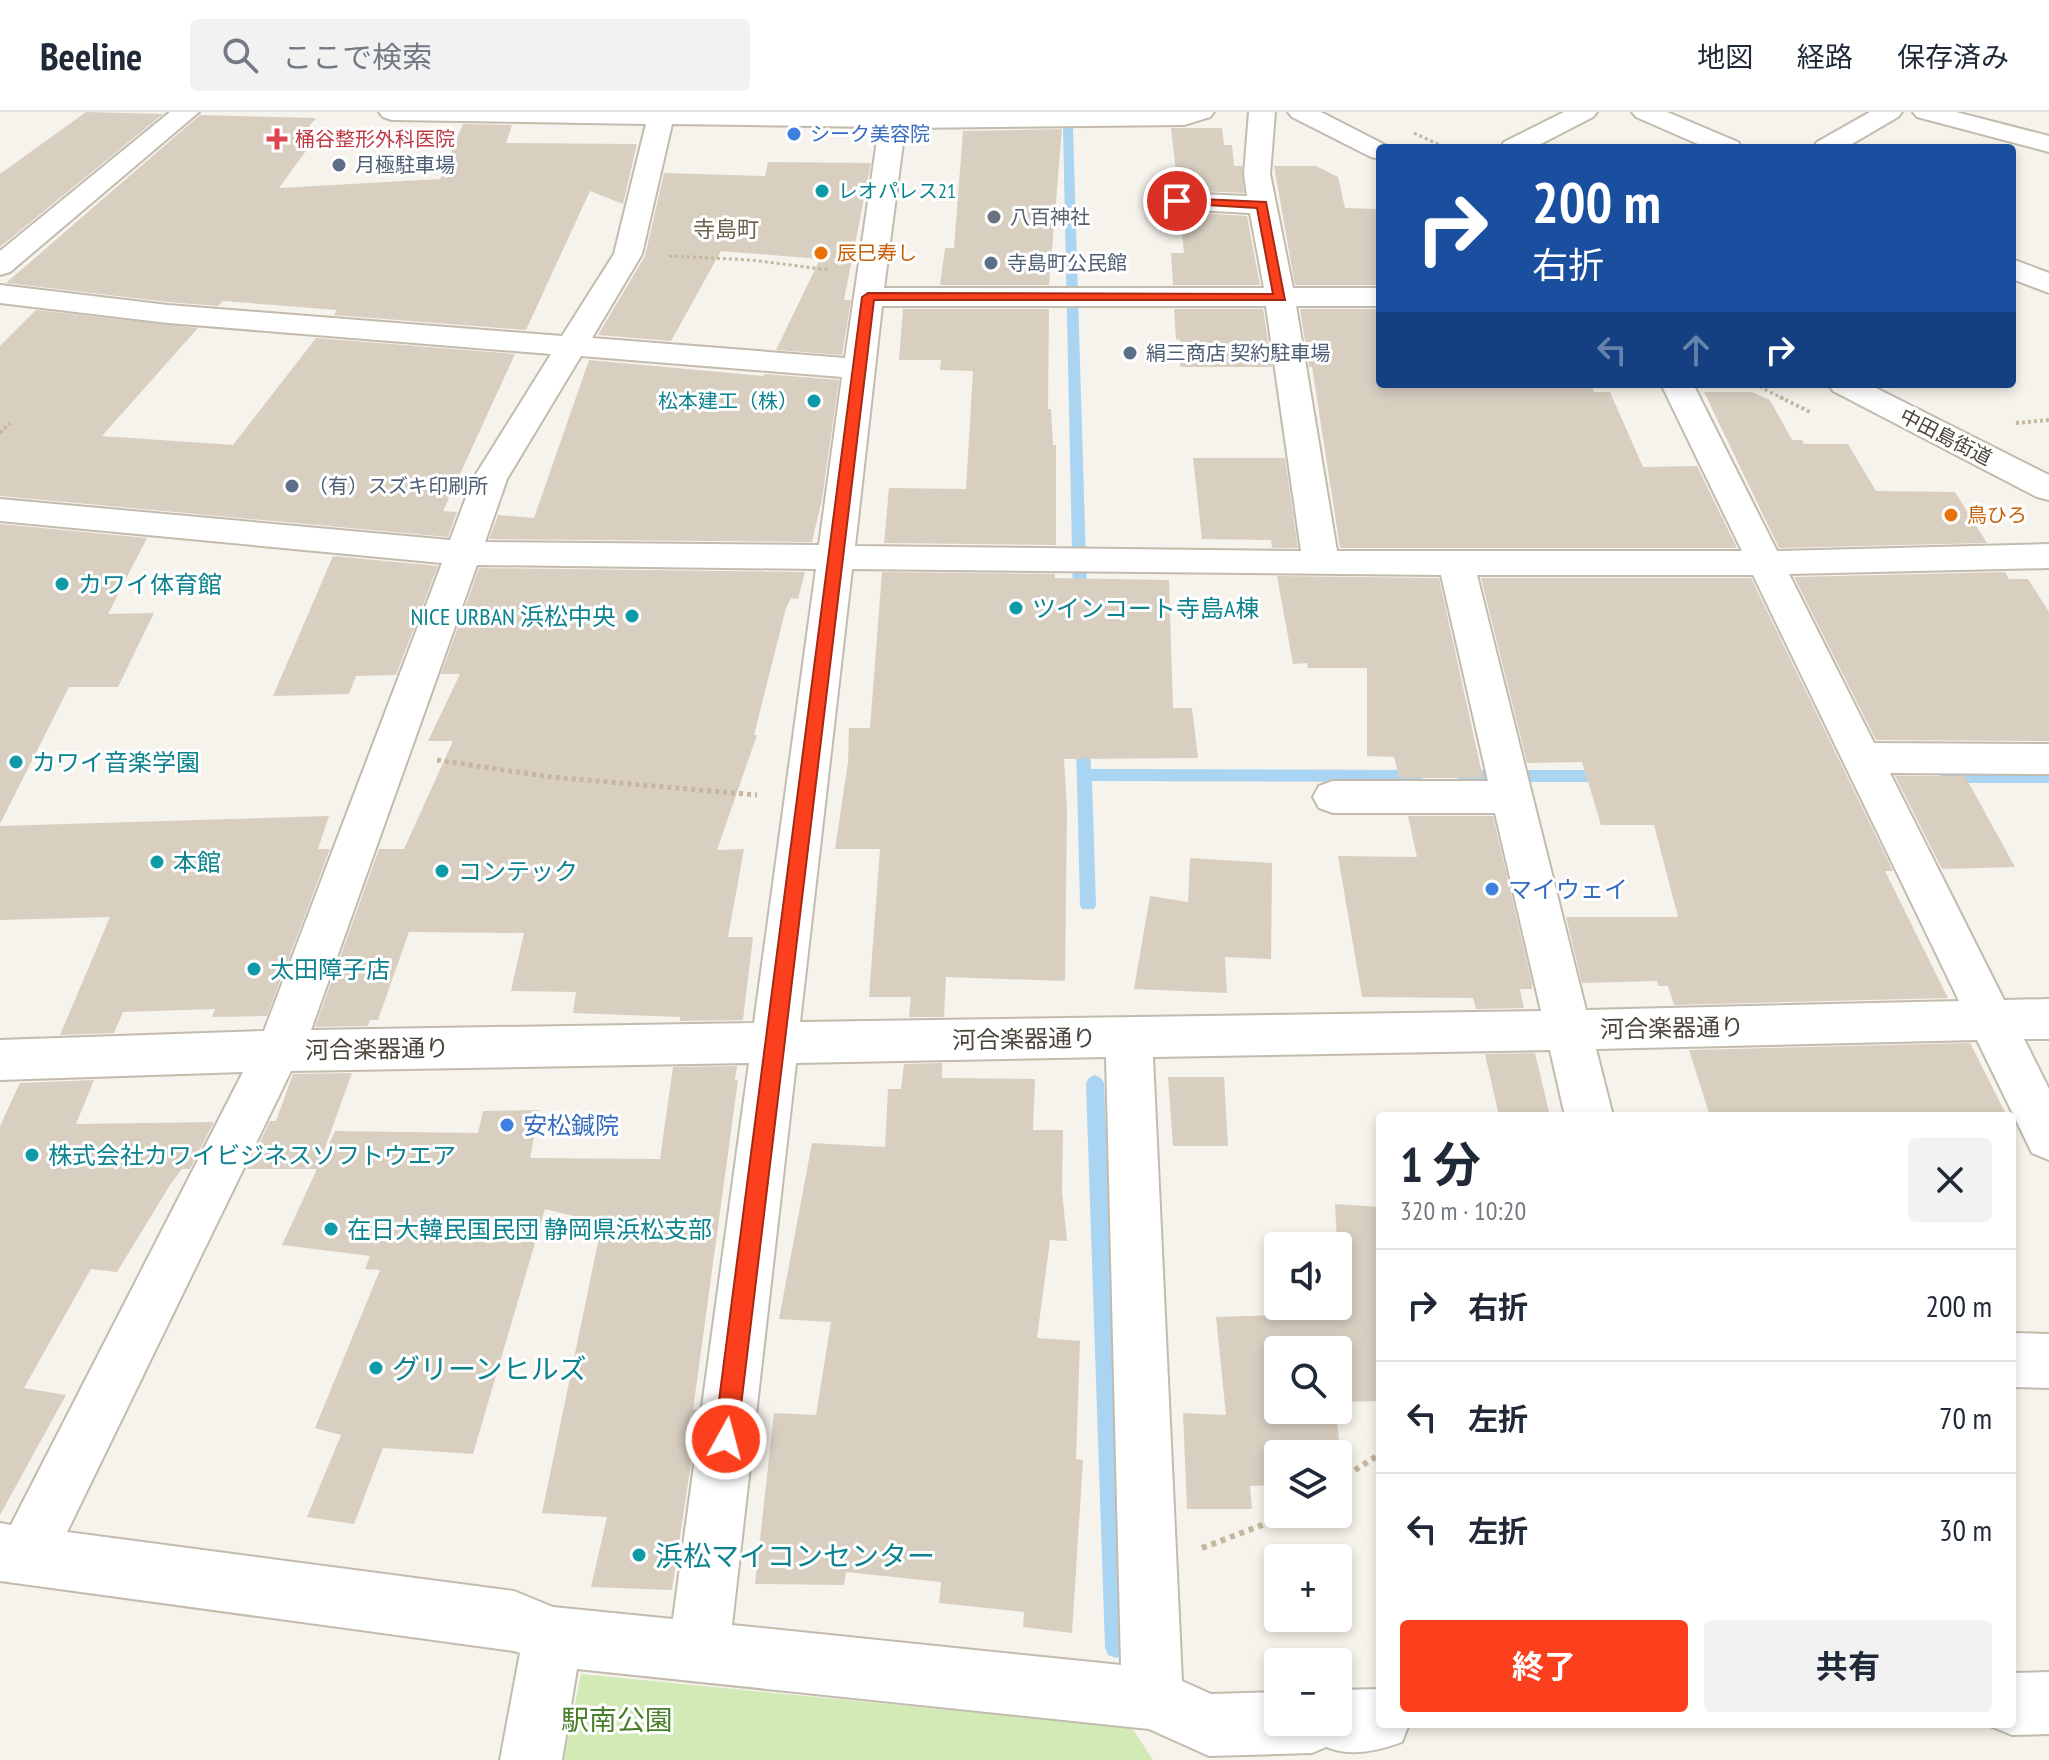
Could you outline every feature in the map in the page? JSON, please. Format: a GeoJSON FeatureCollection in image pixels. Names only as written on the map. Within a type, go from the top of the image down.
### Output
{"type":"FeatureCollection","features":[{"type":"Feature","properties":{"kind":"street"},"geometry":{"type":"LineString","coordinates":[[0,266],[186,112]]}},
{"type":"Feature","properties":{"kind":"street"},"geometry":{"type":"LineString","coordinates":[[392,112],[1184,117],[1201,112]]}},
{"type":"Feature","properties":{"kind":"street"},"geometry":{"type":"LineString","coordinates":[[1262,112],[1257,174],[1280,297],[1321,563]]}},
{"type":"Feature","properties":{"kind":"street"},"geometry":{"type":"LineString","coordinates":[[1301,112],[1376,149]]}},
{"type":"Feature","properties":{"kind":"street"},"geometry":{"type":"LineString","coordinates":[[1521,144],[1584,112]]}},
{"type":"Feature","properties":{"kind":"street"},"geometry":{"type":"LineString","coordinates":[[1645,112],[1720,144]]}},
{"type":"Feature","properties":{"kind":"street"},"geometry":{"type":"LineString","coordinates":[[1833,144],[1889,112]]}},
{"type":"Feature","properties":{"kind":"street"},"geometry":{"type":"LineString","coordinates":[[1926,112],[2049,144]]}},
{"type":"Feature","properties":{"kind":"street"},"geometry":{"type":"LineString","coordinates":[[640,115],[628,254],[568,347],[490,479],[391,755],[279,1051],[13,1554],[514,1621],[553,1637],[1152,1699],[1209,1742],[1264,1731]]}},
{"type":"Feature","properties":{"kind":"street"},"geometry":{"type":"LineString","coordinates":[[699,1652],[869,286],[890,136],[896,116]]}},
{"type":"Feature","properties":{"kind":"street"},"geometry":{"type":"LineString","coordinates":[[1177,201],[1262,205]]}},
{"type":"Feature","properties":{"kind":"street"},"geometry":{"type":"LineString","coordinates":[[2016,270],[2049,284]]}},
{"type":"Feature","properties":{"kind":"street"},"geometry":{"type":"LineString","coordinates":[[869,286],[1055,297],[1376,297]]}},
{"type":"Feature","properties":{"kind":"street"},"geometry":{"type":"LineString","coordinates":[[0,294],[168,314],[859,369]]}},
{"type":"Feature","properties":{"kind":"street"},"geometry":{"type":"LineString","coordinates":[[1679,388],[1762,563],[1993,1020],[2049,1138]]}},
{"type":"Feature","properties":{"kind":"street","name":"中田島街道"},"geometry":{"type":"LineString","coordinates":[[1852,388],[2049,489]]}},
{"type":"Feature","properties":{"kind":"street"},"geometry":{"type":"LineString","coordinates":[[1985,456],[2049,459]]}},
{"type":"Feature","properties":{"kind":"street"},"geometry":{"type":"LineString","coordinates":[[0,510],[463,553],[835,560],[1321,563],[1762,563],[2049,556]]}},
{"type":"Feature","properties":{"kind":"street"},"geometry":{"type":"LineString","coordinates":[[1456,563],[1588,1112]]}},
{"type":"Feature","properties":{"kind":"street"},"geometry":{"type":"LineString","coordinates":[[1867,772],[2049,759]]}},
{"type":"Feature","properties":{"kind":"street"},"geometry":{"type":"LineString","coordinates":[[1333,797],[1508,783]]}},
{"type":"Feature","properties":{"kind":"street","name":"河合楽器通り"},"geometry":{"type":"LineString","coordinates":[[0,1060],[279,1051],[2049,1019]]}},
{"type":"Feature","properties":{"kind":"street"},"geometry":{"type":"LineString","coordinates":[[1129,1038],[1152,1699]]}},
{"type":"Feature","properties":{"kind":"street"},"geometry":{"type":"LineString","coordinates":[[2016,1360],[2049,1361]]}},
{"type":"Feature","properties":{"kind":"street"},"geometry":{"type":"LineString","coordinates":[[531,1760],[553,1637]]}},
{"type":"Feature","properties":{"kind":"street"},"geometry":{"type":"LineString","coordinates":[[2016,1704],[2049,1703]]}},
{"type":"Feature","properties":{"kind":"street"},"geometry":{"type":"LineString","coordinates":[[1352,1721],[1376,1720]]}},
{"type":"Feature","properties":{"kind":"path"},"geometry":{"type":"LineString","coordinates":[[628,254],[751,260],[869,286]]}},
{"type":"Feature","properties":{"kind":"path"},"geometry":{"type":"LineString","coordinates":[[2015,423],[2049,420]]}},
{"type":"Feature","properties":{"kind":"path"},"geometry":{"type":"LineString","coordinates":[[0,433],[10,423]]}},
{"type":"Feature","properties":{"kind":"path"},"geometry":{"type":"LineString","coordinates":[[391,755],[551,777],[806,797]]}},
{"type":"Feature","properties":{"kind":"path"},"geometry":{"type":"LineString","coordinates":[[1352,1472],[1376,1457]]}},
{"type":"Feature","properties":{"kind":"path"},"geometry":{"type":"LineString","coordinates":[[1146,1565],[1226,1541],[1264,1525]]}},
{"type":"Feature","properties":{"kind":"green space","name":"駅南公園"},"geometry":{"type":"Polygon","coordinates":[[[581,1674],[1132,1728],[1153,1760],[564,1760],[581,1674]]]}},
{"type":"Feature","properties":{"kind":"building"},"geometry":{"type":"Polygon","coordinates":[[[86,112],[163,114],[0,247],[0,174],[86,112]]]}},
{"type":"Feature","properties":{"kind":"building"},"geometry":{"type":"Polygon","coordinates":[[[200,115],[316,118],[295,144],[311,144],[279,188],[440,179],[463,124],[512,125],[506,143],[637,144],[623,204],[590,191],[526,330],[334,315],[337,310],[223,301],[218,306],[168,302],[6,283],[200,115]]]}},
{"type":"Feature","properties":{"kind":"building"},"geometry":{"type":"Polygon","coordinates":[[[1171,128],[1222,128],[1224,145],[1232,145],[1234,166],[1242,166],[1244,193],[1178,190],[1171,128]]]}},
{"type":"Feature","properties":{"kind":"building"},"geometry":{"type":"Polygon","coordinates":[[[1062,129],[1049,285],[940,285],[945,248],[954,248],[963,131],[1062,129]]]}},
{"type":"Feature","properties":{"kind":"building"},"geometry":{"type":"Polygon","coordinates":[[[768,162],[871,163],[844,300],[851,300],[842,355],[776,350],[820,259],[721,251],[671,341],[598,335],[645,256],[664,173],[765,176],[768,162]]]}},
{"type":"Feature","properties":{"kind":"building"},"geometry":{"type":"Polygon","coordinates":[[[1274,166],[1316,166],[1338,177],[1345,208],[1376,209],[1376,285],[1295,285],[1274,166]]]}},
{"type":"Feature","properties":{"kind":"building"},"geometry":{"type":"Polygon","coordinates":[[[1180,212],[1247,216],[1260,285],[1173,285],[1171,253],[1184,253],[1180,212]]]}},
{"type":"Feature","properties":{"kind":"building"},"geometry":{"type":"Polygon","coordinates":[[[903,309],[1049,309],[1048,409],[1051,409],[1053,445],[1056,445],[1056,545],[884,543],[889,488],[966,489],[973,371],[940,370],[941,360],[899,360],[903,309]]]}},
{"type":"Feature","properties":{"kind":"building"},"geometry":{"type":"Polygon","coordinates":[[[1174,309],[1263,309],[1272,367],[1180,367],[1180,340],[1176,339],[1174,309]]]}},
{"type":"Feature","properties":{"kind":"building"},"geometry":{"type":"Polygon","coordinates":[[[1300,309],[1376,309],[1376,388],[1592,388],[1594,392],[1610,392],[1643,467],[1697,466],[1737,548],[1340,548],[1312,367],[1309,367],[1300,309]]]}},
{"type":"Feature","properties":{"kind":"building"},"geometry":{"type":"Polygon","coordinates":[[[36,310],[198,328],[102,436],[233,445],[316,338],[515,354],[443,511],[457,512],[448,537],[0,496],[0,346],[36,310]]]}},
{"type":"Feature","properties":{"kind":"building"},"geometry":{"type":"Polygon","coordinates":[[[589,360],[839,380],[822,499],[812,542],[489,539],[498,515],[534,518],[589,360]]]}},
{"type":"Feature","properties":{"kind":"building"},"geometry":{"type":"Polygon","coordinates":[[[1704,392],[1752,392],[1770,400],[1792,440],[1802,440],[1804,444],[1848,444],[1876,491],[1955,492],[1987,543],[1779,548],[1704,392]]]}},
{"type":"Feature","properties":{"kind":"building"},"geometry":{"type":"Polygon","coordinates":[[[1193,458],[1285,458],[1298,548],[1272,548],[1271,540],[1202,539],[1193,458]]]}},
{"type":"Feature","properties":{"kind":"building"},"geometry":{"type":"Polygon","coordinates":[[[0,524],[147,538],[108,614],[154,613],[118,687],[69,687],[0,824],[0,524]]]}},
{"type":"Feature","properties":{"kind":"building"},"geometry":{"type":"Polygon","coordinates":[[[333,556],[438,566],[396,675],[356,676],[349,694],[273,696],[333,556]]]}},
{"type":"Feature","properties":{"kind":"building"},"geometry":{"type":"Polygon","coordinates":[[[479,568],[805,572],[798,599],[791,598],[786,608],[754,735],[757,735],[717,850],[744,849],[728,937],[753,937],[743,1020],[680,1021],[680,1017],[573,1013],[576,992],[511,991],[524,933],[409,932],[378,1020],[370,1020],[368,1026],[315,1027],[379,849],[404,849],[453,741],[428,741],[460,674],[441,674],[479,568]]]}},
{"type":"Feature","properties":{"kind":"building"},"geometry":{"type":"Polygon","coordinates":[[[882,572],[1055,574],[1055,578],[1169,580],[1173,708],[1192,708],[1198,758],[1064,759],[1067,808],[1065,981],[946,977],[944,1017],[909,1017],[911,997],[869,997],[880,849],[835,849],[848,762],[849,728],[870,728],[882,572]]]}},
{"type":"Feature","properties":{"kind":"building"},"geometry":{"type":"Polygon","coordinates":[[[2005,572],[2009,579],[2028,579],[2049,612],[2049,741],[1876,740],[1794,577],[2005,572]]]}},
{"type":"Feature","properties":{"kind":"building"},"geometry":{"type":"Polygon","coordinates":[[[1277,576],[1439,578],[1483,778],[1399,778],[1394,757],[1367,756],[1367,668],[1308,668],[1307,663],[1293,664],[1277,576]]]}},
{"type":"Feature","properties":{"kind":"building"},"geometry":{"type":"Polygon","coordinates":[[[1481,578],[1751,578],[1893,871],[1885,871],[1948,998],[1674,1005],[1668,986],[1658,986],[1657,981],[1582,983],[1566,917],[1678,917],[1654,825],[1601,825],[1582,762],[1527,763],[1481,578]]]}},
{"type":"Feature","properties":{"kind":"building"},"geometry":{"type":"Polygon","coordinates":[[[1895,776],[1965,776],[2015,867],[1942,869],[1895,776]]]}},
{"type":"Feature","properties":{"kind":"building"},"geometry":{"type":"Polygon","coordinates":[[[329,816],[318,849],[330,849],[267,1016],[212,1017],[215,1009],[123,1012],[114,1033],[60,1035],[110,917],[0,920],[0,826],[329,816]]]}},
{"type":"Feature","properties":{"kind":"building"},"geometry":{"type":"Polygon","coordinates":[[[1408,816],[1493,816],[1532,983],[1532,989],[1520,989],[1524,1008],[1476,1009],[1473,998],[1362,997],[1338,856],[1417,857],[1408,816]]]}},
{"type":"Feature","properties":{"kind":"building"},"geometry":{"type":"Polygon","coordinates":[[[1190,858],[1272,863],[1271,959],[1225,957],[1227,993],[1134,989],[1150,896],[1188,902],[1190,858]]]}},
{"type":"Feature","properties":{"kind":"building"},"geometry":{"type":"Polygon","coordinates":[[[1970,1043],[2005,1112],[1709,1112],[1689,1050],[1970,1043]]]}},
{"type":"Feature","properties":{"kind":"building"},"geometry":{"type":"Polygon","coordinates":[[[1535,1053],[1549,1112],[1498,1112],[1485,1054],[1535,1053]]]}},
{"type":"Feature","properties":{"kind":"building"},"geometry":{"type":"Polygon","coordinates":[[[942,1063],[942,1078],[1035,1079],[1033,1130],[1063,1130],[1062,1191],[1067,1241],[1050,1240],[1037,1338],[1080,1341],[1076,1459],[1083,1460],[1072,1633],[1023,1627],[1024,1612],[939,1603],[941,1582],[846,1572],[844,1585],[755,1584],[774,1413],[816,1415],[831,1322],[779,1319],[812,1143],[885,1147],[888,1089],[901,1089],[904,1064],[942,1063]]]}},
{"type":"Feature","properties":{"kind":"building"},"geometry":{"type":"Polygon","coordinates":[[[737,1066],[735,1080],[738,1080],[693,1410],[699,1410],[672,1590],[591,1587],[607,1517],[542,1513],[602,1223],[545,1209],[473,1454],[383,1448],[354,1524],[307,1517],[341,1435],[315,1428],[380,1270],[365,1269],[370,1256],[282,1245],[317,1169],[247,1169],[270,1121],[276,1121],[293,1074],[352,1073],[318,1167],[335,1131],[478,1133],[483,1111],[539,1110],[530,1158],[660,1159],[673,1067],[737,1066]]]}},
{"type":"Feature","properties":{"kind":"building"},"geometry":{"type":"Polygon","coordinates":[[[1168,1077],[1224,1077],[1228,1146],[1173,1146],[1168,1077]]]}},
{"type":"Feature","properties":{"kind":"building"},"geometry":{"type":"Polygon","coordinates":[[[94,1080],[76,1124],[214,1122],[190,1169],[182,1169],[170,1185],[117,1272],[91,1269],[24,1388],[66,1395],[0,1515],[0,1126],[20,1083],[94,1080]]]}},
{"type":"Feature","properties":{"kind":"building"},"geometry":{"type":"Polygon","coordinates":[[[1335,1204],[1376,1207],[1376,1401],[1352,1402],[1352,1336],[1264,1336],[1264,1424],[1337,1424],[1339,1440],[1264,1440],[1264,1486],[1250,1486],[1252,1509],[1187,1509],[1183,1413],[1226,1415],[1216,1317],[1264,1315],[1264,1320],[1352,1320],[1352,1232],[1337,1232],[1335,1204]]]}},
{"type":"Feature","properties":{"kind":"waterway"},"geometry":{"type":"LineString","coordinates":[[1068,127],[1080,597]]}},
{"type":"Feature","properties":{"kind":"waterway"},"geometry":{"type":"LineString","coordinates":[[1083,740],[1084,775]]}},
{"type":"Feature","properties":{"kind":"waterway"},"geometry":{"type":"LineString","coordinates":[[1084,775],[1418,776]]}},
{"type":"Feature","properties":{"kind":"waterway"},"geometry":{"type":"LineString","coordinates":[[1084,775],[1088,905]]}},
{"type":"Feature","properties":{"kind":"waterway"},"geometry":{"type":"LineString","coordinates":[[1462,776],[1606,776]]}},
{"type":"Feature","properties":{"kind":"waterway"},"geometry":{"type":"LineString","coordinates":[[1946,777],[2049,777]]}},
{"type":"Feature","properties":{"kind":"waterway"},"geometry":{"type":"LineString","coordinates":[[1095,1083],[1116,1647]]}},
{"type":"Feature","properties":{"kind":"place","name":"シーク美容院"},"geometry":{"type":"Point","coordinates":[794,134]}},
{"type":"Feature","properties":{"kind":"place","name":"桶谷整形外科医院"},"geometry":{"type":"Point","coordinates":[277,139]}},
{"type":"Feature","properties":{"kind":"place","name":"月極駐車場"},"geometry":{"type":"Point","coordinates":[339,165]}},
{"type":"Feature","properties":{"kind":"place","name":"レオパレス21"},"geometry":{"type":"Point","coordinates":[822,191]}},
{"type":"Feature","properties":{"kind":"place","name":"八百神社"},"geometry":{"type":"Point","coordinates":[994,217]}},
{"type":"Feature","properties":{"kind":"place","name":"辰巳寿し"},"geometry":{"type":"Point","coordinates":[821,253]}},
{"type":"Feature","properties":{"kind":"place","name":"寺島町公民館"},"geometry":{"type":"Point","coordinates":[991,263]}},
{"type":"Feature","properties":{"kind":"place","name":"絹三商店 契約駐車場"},"geometry":{"type":"Point","coordinates":[1130,353]}},
{"type":"Feature","properties":{"kind":"place","name":"松本建工（株）"},"geometry":{"type":"Point","coordinates":[814,401]}},
{"type":"Feature","properties":{"kind":"place","name":"（有）スズキ印刷所"},"geometry":{"type":"Point","coordinates":[292,486]}},
{"type":"Feature","properties":{"kind":"place","name":"鳥ひろ"},"geometry":{"type":"Point","coordinates":[1951,515]}},
{"type":"Feature","properties":{"kind":"place","name":"カワイ体育館"},"geometry":{"type":"Point","coordinates":[62,584]}},
{"type":"Feature","properties":{"kind":"place","name":"ツインコート寺島A棟"},"geometry":{"type":"Point","coordinates":[1016,608]}},
{"type":"Feature","properties":{"kind":"place","name":"NICE URBAN 浜松中央"},"geometry":{"type":"Point","coordinates":[632,616]}},
{"type":"Feature","properties":{"kind":"place","name":"カワイ音楽学園"},"geometry":{"type":"Point","coordinates":[16,762]}},
{"type":"Feature","properties":{"kind":"place","name":"本館"},"geometry":{"type":"Point","coordinates":[157,862]}},
{"type":"Feature","properties":{"kind":"place","name":"コンテック"},"geometry":{"type":"Point","coordinates":[442,871]}},
{"type":"Feature","properties":{"kind":"place","name":"マイウェイ"},"geometry":{"type":"Point","coordinates":[1492,889]}},
{"type":"Feature","properties":{"kind":"place","name":"太田障子店"},"geometry":{"type":"Point","coordinates":[254,969]}},
{"type":"Feature","properties":{"kind":"place","name":"安松鍼院"},"geometry":{"type":"Point","coordinates":[507,1125]}},
{"type":"Feature","properties":{"kind":"place","name":"株式会社カワイビジネスソフトウエア"},"geometry":{"type":"Point","coordinates":[32,1155]}},
{"type":"Feature","properties":{"kind":"place","name":"在日大韓民国民団 静岡県浜松支部"},"geometry":{"type":"Point","coordinates":[331,1229]}},
{"type":"Feature","properties":{"kind":"place","name":"グリーンヒルズ"},"geometry":{"type":"Point","coordinates":[376,1368]}},
{"type":"Feature","properties":{"kind":"place","name":"浜松マイコンセンター"},"geometry":{"type":"Point","coordinates":[639,1555]}},
{"type":"Feature","properties":{"kind":"district","name":"寺島町"},"geometry":{"type":"Point","coordinates":[726,229]}},
{"type":"Feature","properties":{"kind":"route"},"geometry":{"type":"LineString","coordinates":[[726,1439],[868,297],[1280,297],[1262,205],[1177,201]]}}]}
